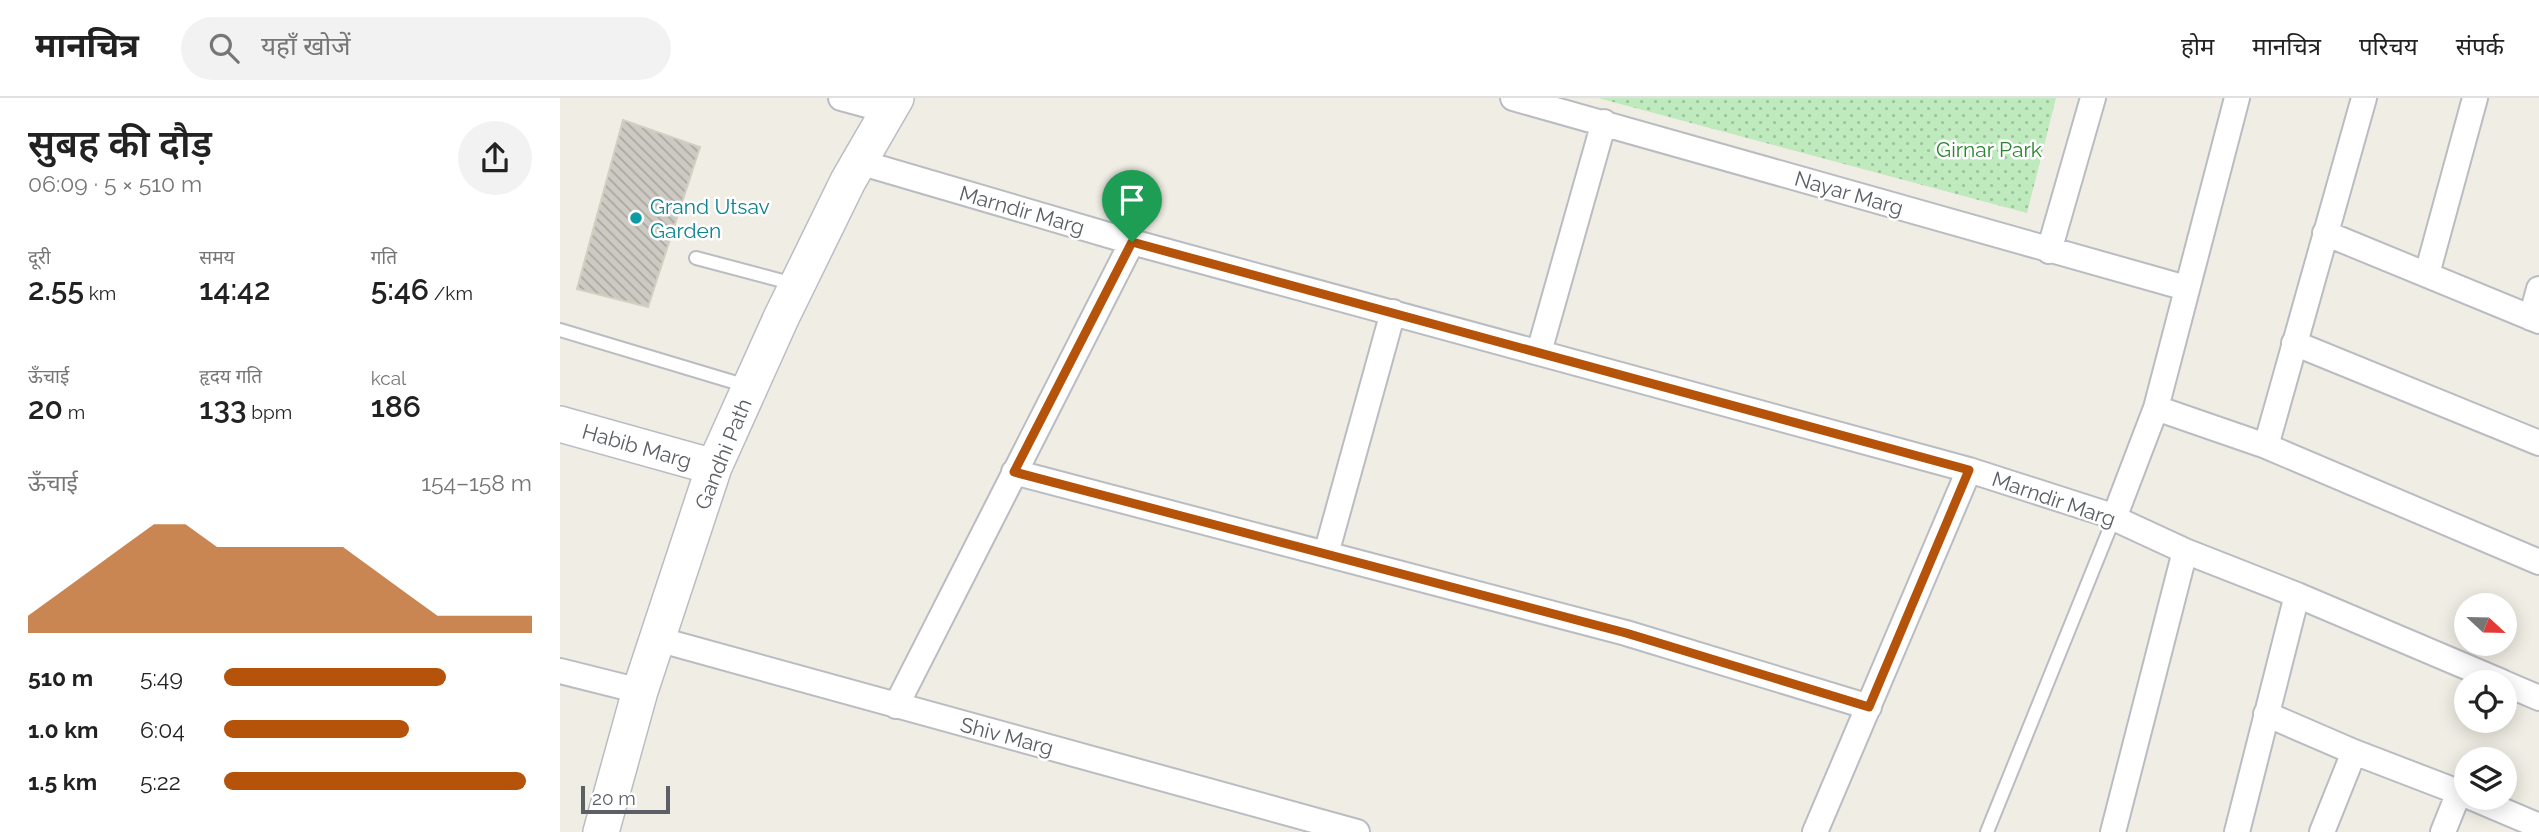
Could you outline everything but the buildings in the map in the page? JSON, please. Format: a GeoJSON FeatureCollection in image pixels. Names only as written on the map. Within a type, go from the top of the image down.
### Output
{"type":"FeatureCollection","features":[{"type":"Feature","properties":{"kind":"street"},"geometry":{"type":"LineString","coordinates":[[841,98],[893,104]]}},
{"type":"Feature","properties":{"kind":"street","name":"Nayar Marg"},"geometry":{"type":"LineString","coordinates":[[1513,98],[2186,288]]}},
{"type":"Feature","properties":{"kind":"street"},"geometry":{"type":"LineString","coordinates":[[2049,251],[2093,98]]}},
{"type":"Feature","properties":{"kind":"street"},"geometry":{"type":"LineString","coordinates":[[2114,518],[2156,408],[2237,98]]}},
{"type":"Feature","properties":{"kind":"street"},"geometry":{"type":"LineString","coordinates":[[2266,446],[2364,98]]}},
{"type":"Feature","properties":{"kind":"street"},"geometry":{"type":"LineString","coordinates":[[2427,274],[2475,98]]}},
{"type":"Feature","properties":{"kind":"street","name":"Gandhi Path"},"geometry":{"type":"LineString","coordinates":[[601,832],[640,691],[714,467],[797,285],[859,162],[893,104]]}},
{"type":"Feature","properties":{"kind":"street"},"geometry":{"type":"LineString","coordinates":[[1539,352],[1604,122]]}},
{"type":"Feature","properties":{"kind":"street","name":"Marndir Marg"},"geometry":{"type":"LineString","coordinates":[[859,162],[1132,242],[1969,470],[2114,518],[2185,551],[2297,595],[2473,670]]}},
{"type":"Feature","properties":{"kind":"street"},"geometry":{"type":"LineString","coordinates":[[2325,233],[2535,319],[2539,289]]}},
{"type":"Feature","properties":{"kind":"street"},"geometry":{"type":"LineString","coordinates":[[896,706],[1132,242]]}},
{"type":"Feature","properties":{"kind":"street"},"geometry":{"type":"LineString","coordinates":[[1326,554],[1393,312]]}},
{"type":"Feature","properties":{"kind":"street"},"geometry":{"type":"LineString","coordinates":[[2294,343],[2539,443]]}},
{"type":"Feature","properties":{"kind":"street"},"geometry":{"type":"LineString","coordinates":[[2156,408],[2266,446],[2539,562]]}},
{"type":"Feature","properties":{"kind":"street","name":"Habib Marg"},"geometry":{"type":"LineString","coordinates":[[560,424],[714,467]]}},
{"type":"Feature","properties":{"kind":"street"},"geometry":{"type":"LineString","coordinates":[[1815,832],[1969,470]]}},
{"type":"Feature","properties":{"kind":"street"},"geometry":{"type":"LineString","coordinates":[[1014,472],[1626,633],[1869,707]]}},
{"type":"Feature","properties":{"kind":"street"},"geometry":{"type":"LineString","coordinates":[[2113,832],[2185,551]]}},
{"type":"Feature","properties":{"kind":"street"},"geometry":{"type":"LineString","coordinates":[[2237,832],[2297,595]]}},
{"type":"Feature","properties":{"kind":"street","name":"Shiv Marg"},"geometry":{"type":"LineString","coordinates":[[657,639],[1357,832]]}},
{"type":"Feature","properties":{"kind":"street"},"geometry":{"type":"LineString","coordinates":[[560,671],[640,691]]}},
{"type":"Feature","properties":{"kind":"street","name":"Marndir Marg"},"geometry":{"type":"LineString","coordinates":[[2517,689],[2539,698]]}},
{"type":"Feature","properties":{"kind":"street"},"geometry":{"type":"LineString","coordinates":[[2266,714],[2454,790]]}},
{"type":"Feature","properties":{"kind":"street"},"geometry":{"type":"LineString","coordinates":[[2322,832],[2354,752]]}},
{"type":"Feature","properties":{"kind":"street"},"geometry":{"type":"LineString","coordinates":[[2443,832],[2457,810]]}},
{"type":"Feature","properties":{"kind":"street"},"geometry":{"type":"LineString","coordinates":[[2501,810],[2539,826]]}},
{"type":"Feature","properties":{"kind":"lane"},"geometry":{"type":"LineString","coordinates":[[696,258],[797,285]]}},
{"type":"Feature","properties":{"kind":"lane"},"geometry":{"type":"LineString","coordinates":[[560,330],[750,387]]}},
{"type":"Feature","properties":{"kind":"lane"},"geometry":{"type":"LineString","coordinates":[[1986,832],[2114,518]]}},
{"type":"Feature","properties":{"kind":"green space","name":"Girnar Park"},"geometry":{"type":"Polygon","coordinates":[[[1598,98],[2056,98],[2027,213],[1598,98]]]}},
{"type":"Feature","properties":{"kind":"place","name":"Grand Utsav Garden"},"geometry":{"type":"Point","coordinates":[636,218]}},
{"type":"Feature","properties":{"kind":"route"},"geometry":{"type":"LineString","coordinates":[[1132,242],[1969,470],[1869,707],[1626,633],[1014,472],[1132,242]]}}]}
